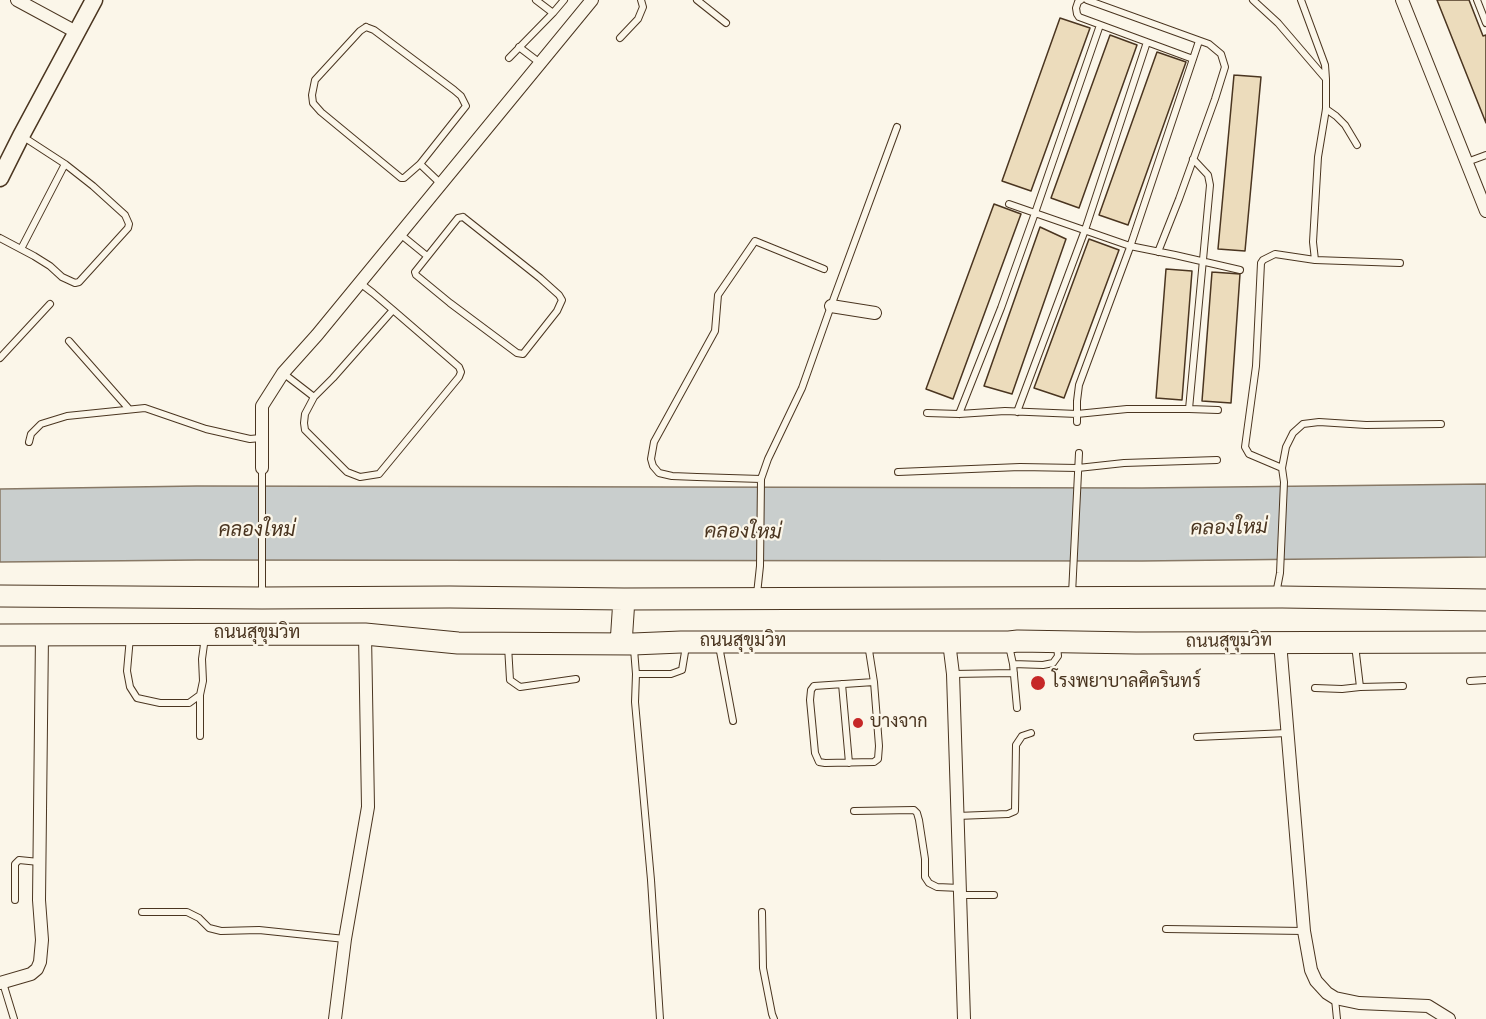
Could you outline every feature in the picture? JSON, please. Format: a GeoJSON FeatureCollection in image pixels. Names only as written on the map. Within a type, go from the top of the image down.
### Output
{"type":"FeatureCollection","features":[{"type":"Feature","properties":{"kind":"highway","name":"ถนนสุขุมวิท"},"geometry":{"type":"LineString","coordinates":[[0,596],[624,599],[1275,597],[1486,600]]}},
{"type":"Feature","properties":{"kind":"highway"},"geometry":{"type":"LineString","coordinates":[[624,599],[627,644]]}},
{"type":"Feature","properties":{"kind":"highway","name":"ถนนสุขุมวิท"},"geometry":{"type":"LineString","coordinates":[[0,634],[365,634],[458,643],[627,644],[681,642],[1486,642]]}},
{"type":"Feature","properties":{"kind":"street"},"geometry":{"type":"LineString","coordinates":[[17,0],[78,33]]}},
{"type":"Feature","properties":{"kind":"street"},"geometry":{"type":"LineString","coordinates":[[0,178],[94,0]]}},
{"type":"Feature","properties":{"kind":"street"},"geometry":{"type":"LineString","coordinates":[[262,468],[262,406],[283,373],[360,283],[592,0]]}},
{"type":"Feature","properties":{"kind":"street"},"geometry":{"type":"LineString","coordinates":[[1402,0],[1486,211]]}},
{"type":"Feature","properties":{"kind":"street"},"geometry":{"type":"LineString","coordinates":[[831,306],[875,313]]}},
{"type":"Feature","properties":{"kind":"street"},"geometry":{"type":"LineString","coordinates":[[1,983],[31,974],[40,962],[42,940],[39,900],[42,634]]}},
{"type":"Feature","properties":{"kind":"street"},"geometry":{"type":"LineString","coordinates":[[335,1019],[345,939],[368,807],[365,634]]}},
{"type":"Feature","properties":{"kind":"street"},"geometry":{"type":"LineString","coordinates":[[949,642],[953,674],[964,1019]]}},
{"type":"Feature","properties":{"kind":"street"},"geometry":{"type":"LineString","coordinates":[[1280,642],[1304,931],[1311,970],[1316,981],[1335,998],[1359,1003],[1428,1006],[1449,1019]]}},
{"type":"Feature","properties":{"kind":"lane"},"geometry":{"type":"LineString","coordinates":[[536,0],[553,13]]}},
{"type":"Feature","properties":{"kind":"lane"},"geometry":{"type":"LineString","coordinates":[[509,58],[564,0]]}},
{"type":"Feature","properties":{"kind":"lane"},"geometry":{"type":"LineString","coordinates":[[620,38],[638,19],[643,7],[641,0]]}},
{"type":"Feature","properties":{"kind":"lane"},"geometry":{"type":"LineString","coordinates":[[697,0],[726,23]]}},
{"type":"Feature","properties":{"kind":"lane"},"geometry":{"type":"LineString","coordinates":[[1081,0],[1076,8],[1079,17],[1193,59]]}},
{"type":"Feature","properties":{"kind":"lane"},"geometry":{"type":"LineString","coordinates":[[1088,0],[1209,44],[1221,54],[1225,67],[1158,252]]}},
{"type":"Feature","properties":{"kind":"lane"},"geometry":{"type":"LineString","coordinates":[[1253,0],[1278,23],[1326,79]]}},
{"type":"Feature","properties":{"kind":"lane"},"geometry":{"type":"LineString","coordinates":[[1301,0],[1325,65],[1326,79],[1326,109],[1318,157],[1313,242],[1315,261]]}},
{"type":"Feature","properties":{"kind":"lane"},"geometry":{"type":"LineString","coordinates":[[1477,0],[1486,23]]}},
{"type":"Feature","properties":{"kind":"lane"},"geometry":{"type":"LineString","coordinates":[[959,414],[1001,308],[1100,25]]}},
{"type":"Feature","properties":{"kind":"lane"},"geometry":{"type":"LineString","coordinates":[[366,27],[379,34],[454,90],[466,103],[464,110],[420,164],[401,178],[313,103],[315,80],[366,27]]}},
{"type":"Feature","properties":{"kind":"lane"},"geometry":{"type":"LineString","coordinates":[[1077,422],[1079,386],[1130,246],[1199,41]]}},
{"type":"Feature","properties":{"kind":"lane"},"geometry":{"type":"LineString","coordinates":[[1017,412],[1085,230],[1147,42]]}},
{"type":"Feature","properties":{"kind":"lane"},"geometry":{"type":"LineString","coordinates":[[519,47],[540,63]]}},
{"type":"Feature","properties":{"kind":"lane"},"geometry":{"type":"LineString","coordinates":[[1326,109],[1345,126],[1357,145]]}},
{"type":"Feature","properties":{"kind":"lane"},"geometry":{"type":"LineString","coordinates":[[757,598],[760,566],[761,482],[768,459],[802,388],[897,127]]}},
{"type":"Feature","properties":{"kind":"lane"},"geometry":{"type":"LineString","coordinates":[[0,238],[50,266],[71,282],[79,282],[128,228],[129,224],[125,215],[65,164],[21,136]]}},
{"type":"Feature","properties":{"kind":"lane"},"geometry":{"type":"LineString","coordinates":[[1467,162],[1486,154]]}},
{"type":"Feature","properties":{"kind":"lane"},"geometry":{"type":"LineString","coordinates":[[1190,409],[1210,184],[1208,175],[1193,159]]}},
{"type":"Feature","properties":{"kind":"lane"},"geometry":{"type":"LineString","coordinates":[[21,249],[65,164]]}},
{"type":"Feature","properties":{"kind":"lane"},"geometry":{"type":"LineString","coordinates":[[420,164],[441,184]]}},
{"type":"Feature","properties":{"kind":"lane"},"geometry":{"type":"LineString","coordinates":[[1009,204],[1130,246],[1240,270]]}},
{"type":"Feature","properties":{"kind":"lane"},"geometry":{"type":"LineString","coordinates":[[463,217],[540,278],[560,295],[562,300],[523,354],[517,353],[416,275],[415,272],[427,256],[458,218],[463,217]]}},
{"type":"Feature","properties":{"kind":"lane"},"geometry":{"type":"LineString","coordinates":[[400,234],[427,256]]}},
{"type":"Feature","properties":{"kind":"lane"},"geometry":{"type":"LineString","coordinates":[[761,482],[672,476],[659,473],[652,466],[654,442],[715,331],[718,295],[754,241],[824,269]]}},
{"type":"Feature","properties":{"kind":"lane"},"geometry":{"type":"LineString","coordinates":[[1282,468],[1249,454],[1245,447],[1256,366],[1261,263],[1275,254],[1315,261],[1400,263]]}},
{"type":"Feature","properties":{"kind":"lane"},"geometry":{"type":"LineString","coordinates":[[360,283],[373,293],[393,310],[459,367],[461,372],[379,474],[360,477],[347,472],[305,430],[305,414],[314,397],[393,310]]}},
{"type":"Feature","properties":{"kind":"lane"},"geometry":{"type":"LineString","coordinates":[[0,358],[50,304]]}},
{"type":"Feature","properties":{"kind":"lane"},"geometry":{"type":"LineString","coordinates":[[69,341],[129,409]]}},
{"type":"Feature","properties":{"kind":"lane"},"geometry":{"type":"LineString","coordinates":[[283,373],[314,397]]}},
{"type":"Feature","properties":{"kind":"lane"},"geometry":{"type":"LineString","coordinates":[[29,442],[31,434],[41,424],[67,416],[146,408],[215,431],[250,439],[261,438]]}},
{"type":"Feature","properties":{"kind":"lane"},"geometry":{"type":"LineString","coordinates":[[927,413],[959,414],[1005,411],[1077,414],[1127,409],[1218,410]]}},
{"type":"Feature","properties":{"kind":"lane"},"geometry":{"type":"LineString","coordinates":[[1275,597],[1280,573],[1284,482],[1282,468],[1286,447],[1293,433],[1303,424],[1319,422],[1366,425],[1441,424]]}},
{"type":"Feature","properties":{"kind":"lane"},"geometry":{"type":"LineString","coordinates":[[1072,598],[1079,453]]}},
{"type":"Feature","properties":{"kind":"lane"},"geometry":{"type":"LineString","coordinates":[[898,472],[1020,467],[1078,468],[1124,463],[1217,460]]}},
{"type":"Feature","properties":{"kind":"lane"},"geometry":{"type":"LineString","coordinates":[[262,468],[262,598]]}},
{"type":"Feature","properties":{"kind":"lane"},"geometry":{"type":"LineString","coordinates":[[131,634],[127,671],[130,687],[137,698],[189,703],[200,695]]}},
{"type":"Feature","properties":{"kind":"lane"},"geometry":{"type":"LineString","coordinates":[[200,736],[202,659],[206,634]]}},
{"type":"Feature","properties":{"kind":"lane"},"geometry":{"type":"LineString","coordinates":[[508,642],[510,680],[520,687],[576,679]]}},
{"type":"Feature","properties":{"kind":"lane"},"geometry":{"type":"LineString","coordinates":[[636,674],[671,674],[682,670],[685,652],[681,642]]}},
{"type":"Feature","properties":{"kind":"lane"},"geometry":{"type":"LineString","coordinates":[[718,642],[733,721]]}},
{"type":"Feature","properties":{"kind":"lane"},"geometry":{"type":"LineString","coordinates":[[867,642],[874,682],[878,759],[874,762],[825,764],[819,762],[815,753],[810,700],[814,686],[874,682]]}},
{"type":"Feature","properties":{"kind":"lane"},"geometry":{"type":"LineString","coordinates":[[1009,642],[1017,708]]}},
{"type":"Feature","properties":{"kind":"lane"},"geometry":{"type":"LineString","coordinates":[[1013,664],[1053,663],[1058,656],[1054,642]]}},
{"type":"Feature","properties":{"kind":"lane"},"geometry":{"type":"LineString","coordinates":[[1354,642],[1360,687]]}},
{"type":"Feature","properties":{"kind":"lane"},"geometry":{"type":"LineString","coordinates":[[627,644],[636,674],[635,702],[651,880],[660,1019]]}},
{"type":"Feature","properties":{"kind":"lane"},"geometry":{"type":"LineString","coordinates":[[953,674],[1014,674]]}},
{"type":"Feature","properties":{"kind":"lane"},"geometry":{"type":"LineString","coordinates":[[1470,681],[1486,680]]}},
{"type":"Feature","properties":{"kind":"lane"},"geometry":{"type":"LineString","coordinates":[[842,684],[849,763]]}},
{"type":"Feature","properties":{"kind":"lane"},"geometry":{"type":"LineString","coordinates":[[1315,688],[1402,686]]}},
{"type":"Feature","properties":{"kind":"lane"},"geometry":{"type":"LineString","coordinates":[[957,816],[1008,814],[1015,811],[1016,745],[1022,735],[1031,733]]}},
{"type":"Feature","properties":{"kind":"lane"},"geometry":{"type":"LineString","coordinates":[[1197,737],[1287,733]]}},
{"type":"Feature","properties":{"kind":"lane"},"geometry":{"type":"LineString","coordinates":[[854,811],[914,810],[919,820],[925,859],[925,877],[929,883],[960,892],[994,895]]}},
{"type":"Feature","properties":{"kind":"lane"},"geometry":{"type":"LineString","coordinates":[[15,900],[15,864],[18,861],[40,862]]}},
{"type":"Feature","properties":{"kind":"lane"},"geometry":{"type":"LineString","coordinates":[[142,912],[187,912],[199,918],[209,928],[221,931],[259,930],[345,939]]}},
{"type":"Feature","properties":{"kind":"lane"},"geometry":{"type":"LineString","coordinates":[[762,912],[763,968],[774,1019]]}},
{"type":"Feature","properties":{"kind":"lane"},"geometry":{"type":"LineString","coordinates":[[1166,929],[1304,931]]}},
{"type":"Feature","properties":{"kind":"lane"},"geometry":{"type":"LineString","coordinates":[[1,983],[14,1019]]}},
{"type":"Feature","properties":{"kind":"lane"},"geometry":{"type":"LineString","coordinates":[[1335,998],[1337,1019]]}},
{"type":"Feature","properties":{"kind":"water","name":"คลองใหม่"},"geometry":{"type":"Polygon","coordinates":[[[1486,484],[1486,557],[1142,561],[197,560],[0,562],[0,489],[197,486],[1142,488],[1486,484]]]}},
{"type":"Feature","properties":{"kind":"building"},"geometry":{"type":"Polygon","coordinates":[[[1437,0],[1469,0],[1483,36],[1486,35],[1486,123],[1437,0]]]}},
{"type":"Feature","properties":{"kind":"building"},"geometry":{"type":"Polygon","coordinates":[[[1060,18],[1090,28],[1031,191],[1002,181],[1060,18]]]}},
{"type":"Feature","properties":{"kind":"building"},"geometry":{"type":"Polygon","coordinates":[[[1110,35],[1137,45],[1079,208],[1051,198],[1110,35]]]}},
{"type":"Feature","properties":{"kind":"building"},"geometry":{"type":"Polygon","coordinates":[[[1157,52],[1186,62],[1128,225],[1099,215],[1157,52]]]}},
{"type":"Feature","properties":{"kind":"building"},"geometry":{"type":"Polygon","coordinates":[[[1234,75],[1261,77],[1245,251],[1218,249],[1234,75]]]}},
{"type":"Feature","properties":{"kind":"building"},"geometry":{"type":"Polygon","coordinates":[[[994,204],[1021,214],[953,399],[926,389],[994,204]]]}},
{"type":"Feature","properties":{"kind":"building"},"geometry":{"type":"Polygon","coordinates":[[[1040,227],[1066,239],[1012,394],[984,386],[1040,227]]]}},
{"type":"Feature","properties":{"kind":"building"},"geometry":{"type":"Polygon","coordinates":[[[1089,239],[1119,250],[1064,398],[1034,388],[1089,239]]]}},
{"type":"Feature","properties":{"kind":"building"},"geometry":{"type":"Polygon","coordinates":[[[1166,269],[1192,271],[1182,400],[1156,398],[1166,269]]]}},
{"type":"Feature","properties":{"kind":"building"},"geometry":{"type":"Polygon","coordinates":[[[1212,272],[1240,274],[1231,403],[1202,401],[1212,272]]]}},
{"type":"Feature","properties":{"kind":"place","name":"โรงพยาบาลศิครินทร์"},"geometry":{"type":"Point","coordinates":[1038,683]}},
{"type":"Feature","properties":{"kind":"place","name":"บางจาก"},"geometry":{"type":"Point","coordinates":[858,723]}}]}
